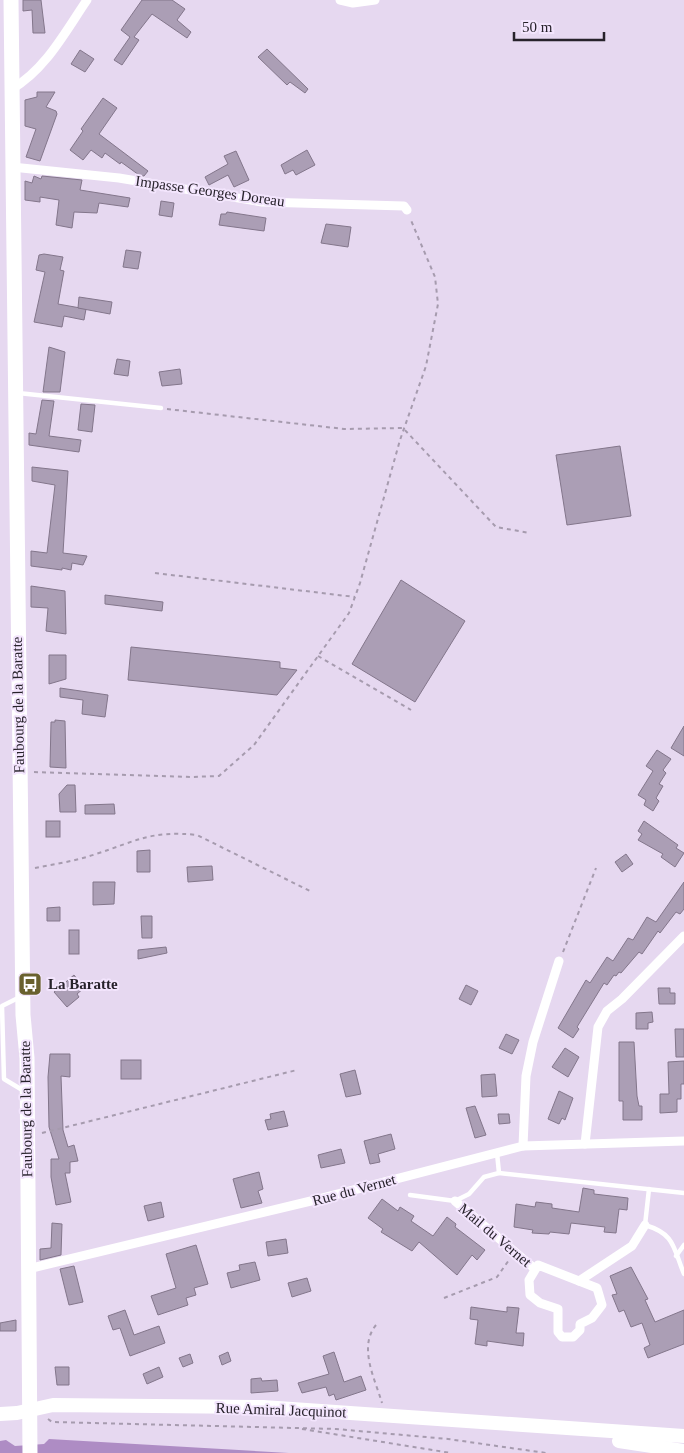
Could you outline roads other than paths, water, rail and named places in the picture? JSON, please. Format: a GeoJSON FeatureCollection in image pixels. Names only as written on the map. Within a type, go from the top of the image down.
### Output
{"type":"FeatureCollection","features":[{"type":"Feature","properties":{"kind":"main road","name":"Faubourg de la Baratte"},"geometry":{"type":"LineString","coordinates":[[10,0],[20,871],[22,996],[28,1136],[30,1453]]}},
{"type":"Feature","properties":{"kind":"main road","name":"Rue Amiral Jacquinot"},"geometry":{"type":"LineString","coordinates":[[0,1414],[17,1413],[52,1405],[263,1408],[385,1415],[532,1428]]}},
{"type":"Feature","properties":{"kind":"main road"},"geometry":{"type":"LineString","coordinates":[[532,1428],[684,1436]]}},
{"type":"Feature","properties":{"kind":"main road"},"geometry":{"type":"LineString","coordinates":[[532,1428],[684,1451]]}},
{"type":"Feature","properties":{"kind":"street"},"geometry":{"type":"LineString","coordinates":[[12,89],[27,80],[40,66],[87,0]]}},
{"type":"Feature","properties":{"kind":"street"},"geometry":{"type":"LineString","coordinates":[[340,0],[353,3],[375,0]]}},
{"type":"Feature","properties":{"kind":"street","name":"Impasse Georges Doreau"},"geometry":{"type":"LineString","coordinates":[[12,167],[119,178],[262,202],[404,206],[406,210]]}},
{"type":"Feature","properties":{"kind":"street"},"geometry":{"type":"LineString","coordinates":[[585,1144],[598,1027],[607,1011],[622,1000],[684,936]]}},
{"type":"Feature","properties":{"kind":"street"},"geometry":{"type":"LineString","coordinates":[[523,1146],[526,1076],[533,1042],[559,961]]}},
{"type":"Feature","properties":{"kind":"street","name":"Rue du Vernet"},"geometry":{"type":"LineString","coordinates":[[28,1269],[315,1200],[523,1146],[684,1141]]}},
{"type":"Feature","properties":{"kind":"street","name":"Mail du Vernet"},"geometry":{"type":"LineString","coordinates":[[455,1201],[535,1269]]}},
{"type":"Feature","properties":{"kind":"street"},"geometry":{"type":"LineString","coordinates":[[579,1281],[632,1246],[645,1226]]}},
{"type":"Feature","properties":{"kind":"street","name":"Mail du Vernet"},"geometry":{"type":"LineString","coordinates":[[538,1265],[597,1288],[602,1305],[592,1318],[580,1324],[580,1330],[573,1337],[562,1337],[557,1330],[558,1309],[540,1303],[530,1295],[529,1280],[535,1269],[538,1265]]}},
{"type":"Feature","properties":{"kind":"lane"},"geometry":{"type":"LineString","coordinates":[[15,392],[161,408]]}},
{"type":"Feature","properties":{"kind":"lane"},"geometry":{"type":"LineString","coordinates":[[22,996],[1,1006],[2,1079],[27,1093]]}},
{"type":"Feature","properties":{"kind":"lane"},"geometry":{"type":"LineString","coordinates":[[496,1152],[499,1172]]}},
{"type":"Feature","properties":{"kind":"lane"},"geometry":{"type":"LineString","coordinates":[[410,1195],[455,1201],[469,1194],[484,1177],[499,1172],[684,1193]]}},
{"type":"Feature","properties":{"kind":"lane"},"geometry":{"type":"LineString","coordinates":[[649,1189],[645,1226],[661,1230],[669,1236],[684,1274]]}},
{"type":"Feature","properties":{"kind":"lane"},"geometry":{"type":"LineString","coordinates":[[676,1256],[684,1245]]}},
{"type":"Feature","properties":{"kind":"place","name":"La Baratte"},"geometry":{"type":"Point","coordinates":[30,984]}}]}
